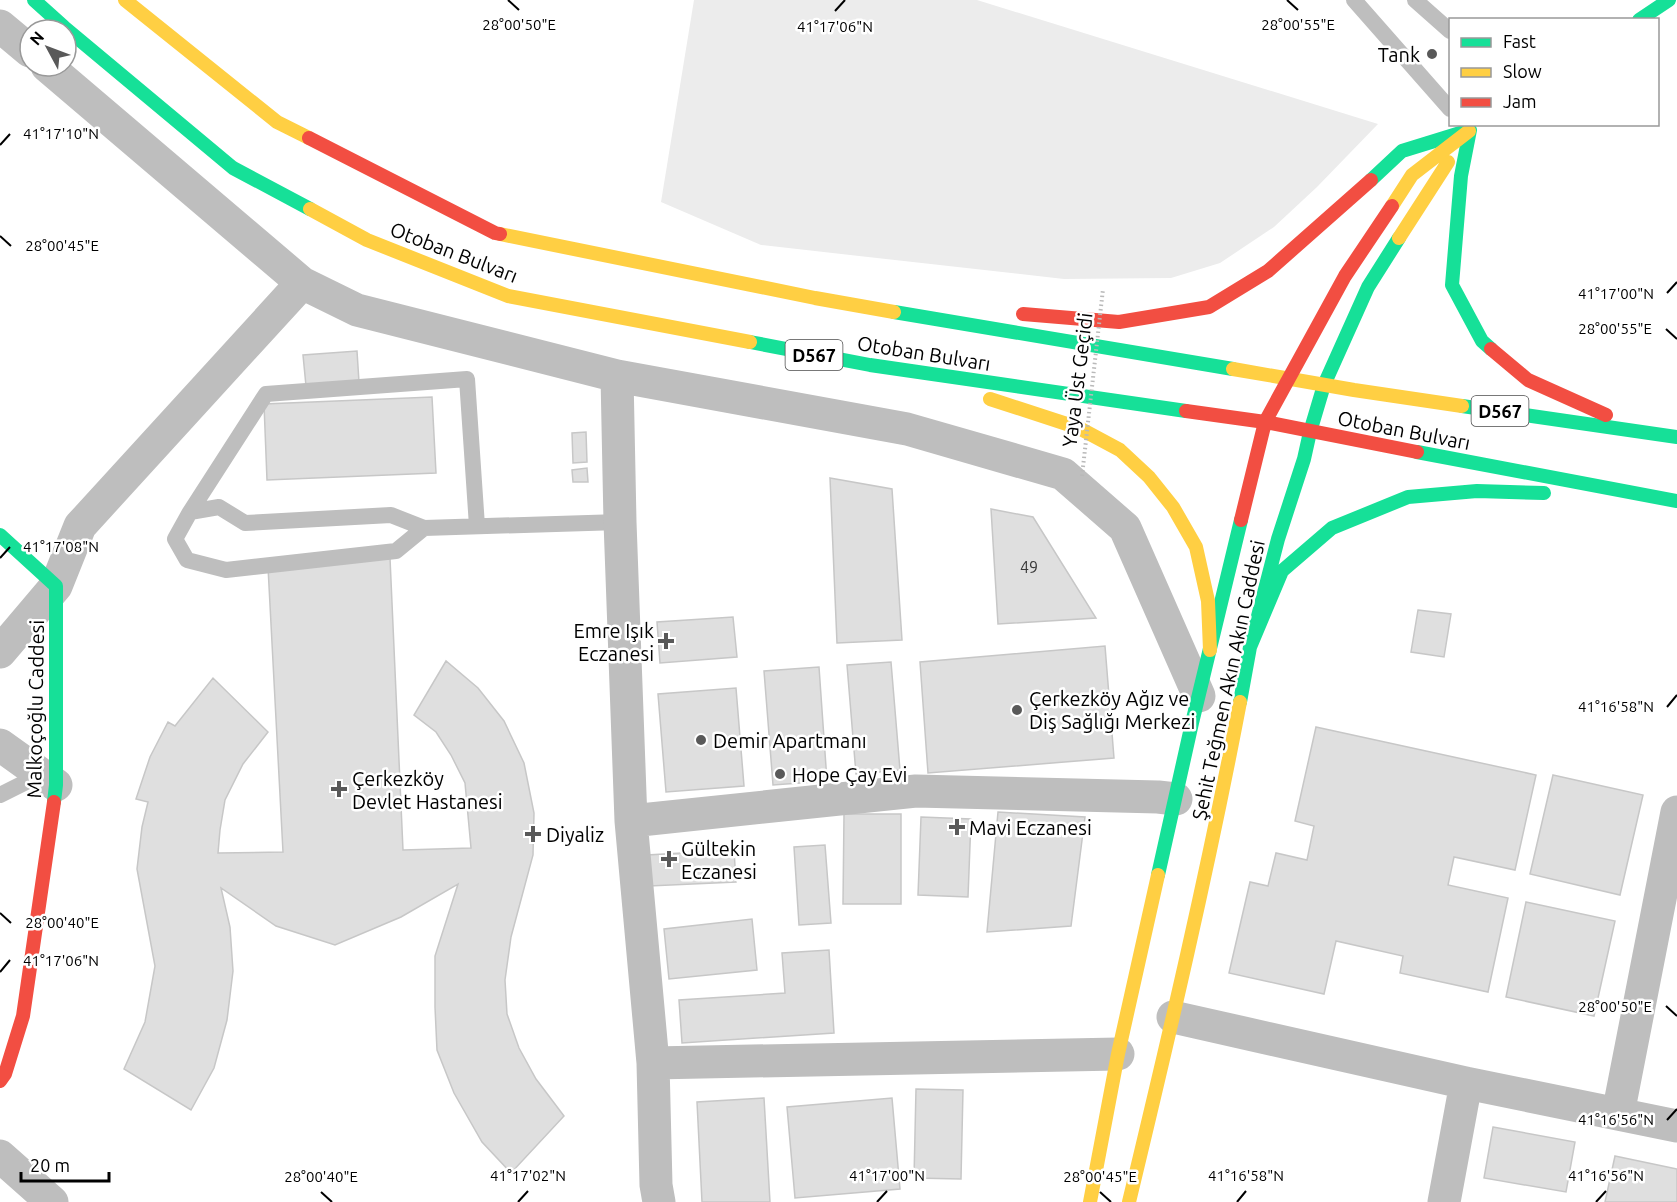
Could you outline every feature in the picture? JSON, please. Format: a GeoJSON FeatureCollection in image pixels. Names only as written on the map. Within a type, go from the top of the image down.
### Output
{"type":"FeatureCollection","features":[{"type":"Feature","properties":{"kind":"main road","name":"Otoban Bulvarı"},"geometry":{"type":"LineString","coordinates":[[34,0],[233,168],[367,240],[508,296],[870,365],[1264,422],[1677,501]]}},
{"type":"Feature","properties":{"kind":"main road","name":"Otoban Bulvarı"},"geometry":{"type":"LineString","coordinates":[[125,0],[277,122],[495,233],[815,298],[1324,385]]}},
{"type":"Feature","properties":{"kind":"main road"},"geometry":{"type":"LineString","coordinates":[[1642,18],[1669,0]]}},
{"type":"Feature","properties":{"kind":"main road"},"geometry":{"type":"LineString","coordinates":[[1014,314],[1119,322],[1209,307],[1268,271],[1402,151],[1471,126]]}},
{"type":"Feature","properties":{"kind":"main road"},"geometry":{"type":"LineString","coordinates":[[1471,126],[1461,176],[1452,285],[1482,341],[1528,380],[1640,430]]}},
{"type":"Feature","properties":{"kind":"main road","name":"Şehit Teğmen Akın Akın Caddesi"},"geometry":{"type":"LineString","coordinates":[[1090,1202],[1118,1054],[1264,422],[1345,276],[1412,175],[1471,126]]}},
{"type":"Feature","properties":{"kind":"main road","name":"Şehit Teğmen Akın Akın Caddesi"},"geometry":{"type":"LineString","coordinates":[[1129,1202],[1218,817],[1250,647],[1278,538],[1304,459],[1324,385],[1368,287],[1471,126]]}},
{"type":"Feature","properties":{"kind":"main road"},"geometry":{"type":"LineString","coordinates":[[815,298],[967,310]]}},
{"type":"Feature","properties":{"kind":"main road"},"geometry":{"type":"LineString","coordinates":[[870,365],[1028,410],[1079,428],[1120,450],[1149,477],[1173,507],[1197,547],[1208,601],[1210,650]]}},
{"type":"Feature","properties":{"kind":"main road","name":"D567"},"geometry":{"type":"LineString","coordinates":[[1324,385],[1677,437]]}},
{"type":"Feature","properties":{"kind":"main road"},"geometry":{"type":"LineString","coordinates":[[1250,647],[1282,571],[1332,528],[1408,497],[1478,491],[1639,495]]}},
{"type":"Feature","properties":{"kind":"main road"},"geometry":{"type":"LineString","coordinates":[[0,535],[56,586]]}},
{"type":"Feature","properties":{"kind":"main road","name":"Malkoçoğlu Caddesi"},"geometry":{"type":"LineString","coordinates":[[0,1082],[5,1074],[23,1016],[49,780],[56,586]]}},
{"type":"Feature","properties":{"kind":"street"},"geometry":{"type":"LineString","coordinates":[[0,26],[18,41]]}},
{"type":"Feature","properties":{"kind":"street"},"geometry":{"type":"LineString","coordinates":[[61,78],[302,283],[357,310],[617,376],[907,429],[1063,474],[1125,528],[1199,696]]}},
{"type":"Feature","properties":{"kind":"street"},"geometry":{"type":"LineString","coordinates":[[0,652],[56,586],[80,526],[302,283]]}},
{"type":"Feature","properties":{"kind":"street"},"geometry":{"type":"LineString","coordinates":[[617,376],[620,522],[632,821],[653,1064],[656,1185],[659,1202]]}},
{"type":"Feature","properties":{"kind":"street"},"geometry":{"type":"LineString","coordinates":[[0,745],[49,780]]}},
{"type":"Feature","properties":{"kind":"street"},"geometry":{"type":"LineString","coordinates":[[632,821],[916,791],[1158,796],[1176,799]]}},
{"type":"Feature","properties":{"kind":"street"},"geometry":{"type":"LineString","coordinates":[[1618,1114],[1677,812]]}},
{"type":"Feature","properties":{"kind":"street"},"geometry":{"type":"LineString","coordinates":[[1173,1017],[1466,1083],[1677,1126]]}},
{"type":"Feature","properties":{"kind":"street"},"geometry":{"type":"LineString","coordinates":[[653,1064],[1118,1054]]}},
{"type":"Feature","properties":{"kind":"street"},"geometry":{"type":"LineString","coordinates":[[1444,1202],[1466,1083]]}},
{"type":"Feature","properties":{"kind":"street"},"geometry":{"type":"LineString","coordinates":[[0,1156],[52,1202]]}},
{"type":"Feature","properties":{"kind":"lane"},"geometry":{"type":"LineString","coordinates":[[1354,0],[1449,108]]}},
{"type":"Feature","properties":{"kind":"lane"},"geometry":{"type":"LineString","coordinates":[[1415,0],[1449,30]]}},
{"type":"Feature","properties":{"kind":"lane"},"geometry":{"type":"LineString","coordinates":[[424,528],[396,551],[226,570],[187,560],[175,538],[266,394],[467,379],[477,526]]}},
{"type":"Feature","properties":{"kind":"lane"},"geometry":{"type":"LineString","coordinates":[[190,512],[219,507],[245,523],[390,515],[424,528],[620,522]]}},
{"type":"Feature","properties":{"kind":"lane"},"geometry":{"type":"LineString","coordinates":[[0,795],[49,780]]}},
{"type":"Feature","properties":{"kind":"path","name":"Yaya Üst Geçidi"},"geometry":{"type":"LineString","coordinates":[[1082,476],[1103,289]]}},
{"type":"Feature","properties":{"kind":"shaded area"},"geometry":{"type":"Polygon","coordinates":[[[694,0],[977,0],[1378,124],[1317,187],[1274,227],[1220,263],[1171,278],[1064,279],[761,245],[661,202],[694,0]]]}},
{"type":"Feature","properties":{"kind":"building"},"geometry":{"type":"Polygon","coordinates":[[[357,351],[359,382],[306,386],[303,355],[357,351]]]}},
{"type":"Feature","properties":{"kind":"building"},"geometry":{"type":"Polygon","coordinates":[[[432,397],[436,473],[267,480],[264,404],[432,397]]]}},
{"type":"Feature","properties":{"kind":"building"},"geometry":{"type":"Polygon","coordinates":[[[586,432],[587,462],[573,463],[572,433],[586,432]]]}},
{"type":"Feature","properties":{"kind":"building"},"geometry":{"type":"Polygon","coordinates":[[[587,468],[588,482],[573,482],[572,470],[587,468]]]}},
{"type":"Feature","properties":{"kind":"building"},"geometry":{"type":"Polygon","coordinates":[[[830,478],[892,489],[902,640],[837,643],[830,478]]]}},
{"type":"Feature","properties":{"kind":"building"},"geometry":{"type":"Polygon","coordinates":[[[991,509],[1033,517],[1096,618],[998,624],[991,509]]]}},
{"type":"Feature","properties":{"kind":"building"},"geometry":{"type":"Polygon","coordinates":[[[390,558],[403,850],[471,848],[465,783],[436,732],[414,715],[446,661],[478,688],[504,721],[524,763],[534,813],[533,855],[511,937],[505,980],[507,1014],[519,1048],[536,1079],[564,1116],[511,1173],[482,1142],[454,1093],[437,1050],[435,956],[458,884],[401,917],[335,945],[276,926],[221,888],[230,927],[233,971],[227,1020],[214,1068],[191,1110],[124,1069],[145,1022],[155,966],[137,869],[142,827],[148,802],[136,799],[150,757],[168,722],[175,726],[213,678],[268,732],[243,764],[225,800],[218,853],[283,852],[268,567],[390,558]]]}},
{"type":"Feature","properties":{"kind":"building"},"geometry":{"type":"Polygon","coordinates":[[[1418,610],[1451,614],[1444,657],[1411,652],[1418,610]]]}},
{"type":"Feature","properties":{"kind":"building"},"geometry":{"type":"Polygon","coordinates":[[[733,617],[737,657],[660,663],[657,622],[733,617]]]}},
{"type":"Feature","properties":{"kind":"building","name":"Çerkezköy Ağız ve Diş Sağlığı Merkezi"},"geometry":{"type":"Polygon","coordinates":[[[1105,646],[1114,758],[928,773],[920,662],[1105,646]]]}},
{"type":"Feature","properties":{"kind":"building"},"geometry":{"type":"Polygon","coordinates":[[[891,662],[900,770],[856,774],[847,665],[891,662]]]}},
{"type":"Feature","properties":{"kind":"building"},"geometry":{"type":"Polygon","coordinates":[[[819,667],[827,781],[773,785],[764,671],[819,667]]]}},
{"type":"Feature","properties":{"kind":"building","name":"Demir Apartmanı"},"geometry":{"type":"Polygon","coordinates":[[[736,688],[744,786],[666,792],[658,694],[736,688]]]}},
{"type":"Feature","properties":{"kind":"building"},"geometry":{"type":"Polygon","coordinates":[[[1316,727],[1536,775],[1515,870],[1454,857],[1448,885],[1508,898],[1488,992],[1400,973],[1403,956],[1336,941],[1324,994],[1229,973],[1250,882],[1268,886],[1276,853],[1307,860],[1314,826],[1295,821],[1316,727]]]}},
{"type":"Feature","properties":{"kind":"building"},"geometry":{"type":"Polygon","coordinates":[[[1553,775],[1643,795],[1620,895],[1530,874],[1553,775]]]}},
{"type":"Feature","properties":{"kind":"building"},"geometry":{"type":"Polygon","coordinates":[[[998,812],[1085,817],[1071,926],[987,932],[998,812]]]}},
{"type":"Feature","properties":{"kind":"building"},"geometry":{"type":"Polygon","coordinates":[[[844,814],[901,814],[901,904],[843,904],[844,814]]]}},
{"type":"Feature","properties":{"kind":"building"},"geometry":{"type":"Polygon","coordinates":[[[921,817],[971,819],[968,897],[918,895],[921,817]]]}},
{"type":"Feature","properties":{"kind":"building"},"geometry":{"type":"Polygon","coordinates":[[[825,845],[831,923],[799,925],[794,847],[825,845]]]}},
{"type":"Feature","properties":{"kind":"building"},"geometry":{"type":"Polygon","coordinates":[[[734,850],[736,882],[649,886],[647,855],[734,850]]]}},
{"type":"Feature","properties":{"kind":"building"},"geometry":{"type":"Polygon","coordinates":[[[1526,902],[1615,921],[1594,1016],[1506,997],[1526,902]]]}},
{"type":"Feature","properties":{"kind":"building"},"geometry":{"type":"Polygon","coordinates":[[[752,919],[757,970],[669,979],[664,929],[752,919]]]}},
{"type":"Feature","properties":{"kind":"building"},"geometry":{"type":"Polygon","coordinates":[[[829,950],[834,1033],[682,1043],[679,1000],[785,993],[782,953],[829,950]]]}},
{"type":"Feature","properties":{"kind":"building"},"geometry":{"type":"Polygon","coordinates":[[[916,1089],[963,1090],[961,1179],[914,1178],[916,1089]]]}},
{"type":"Feature","properties":{"kind":"building"},"geometry":{"type":"Polygon","coordinates":[[[764,1098],[770,1202],[702,1202],[697,1102],[764,1098]]]}},
{"type":"Feature","properties":{"kind":"building"},"geometry":{"type":"Polygon","coordinates":[[[892,1098],[900,1189],[795,1198],[787,1107],[892,1098]]]}},
{"type":"Feature","properties":{"kind":"building"},"geometry":{"type":"Polygon","coordinates":[[[1493,1127],[1575,1142],[1566,1192],[1484,1178],[1493,1127]]]}},
{"type":"Feature","properties":{"kind":"building"},"geometry":{"type":"Polygon","coordinates":[[[1615,1156],[1677,1169],[1677,1202],[1605,1202],[1615,1156]]]}},
{"type":"Feature","properties":{"kind":"traffic: fast"},"geometry":{"type":"LineString","coordinates":[[34,0],[233,168],[310,209]]}},
{"type":"Feature","properties":{"kind":"traffic: fast"},"geometry":{"type":"LineString","coordinates":[[1642,18],[1669,0]]}},
{"type":"Feature","properties":{"kind":"traffic: fast"},"geometry":{"type":"LineString","coordinates":[[1371,180],[1402,151],[1470,130],[1461,176],[1452,285],[1482,341],[1491,349]]}},
{"type":"Feature","properties":{"kind":"traffic: fast"},"geometry":{"type":"LineString","coordinates":[[1240,702],[1250,647],[1278,539],[1304,459],[1324,385],[1368,287],[1399,238]]}},
{"type":"Feature","properties":{"kind":"traffic: fast"},"geometry":{"type":"LineString","coordinates":[[894,312],[1233,369]]}},
{"type":"Feature","properties":{"kind":"traffic: fast"},"geometry":{"type":"LineString","coordinates":[[750,342],[870,365],[1186,411]]}},
{"type":"Feature","properties":{"kind":"traffic: fast"},"geometry":{"type":"LineString","coordinates":[[1462,406],[1677,437]]}},
{"type":"Feature","properties":{"kind":"traffic: fast"},"geometry":{"type":"LineString","coordinates":[[1417,452],[1677,501]]}},
{"type":"Feature","properties":{"kind":"traffic: fast"},"geometry":{"type":"LineString","coordinates":[[1250,647],[1282,571],[1332,528],[1408,497],[1477,491],[1544,493]]}},
{"type":"Feature","properties":{"kind":"traffic: fast"},"geometry":{"type":"LineString","coordinates":[[1158,875],[1241,520]]}},
{"type":"Feature","properties":{"kind":"traffic: fast"},"geometry":{"type":"LineString","coordinates":[[0,535],[56,586],[56,785],[54,802]]}},
{"type":"Feature","properties":{"kind":"traffic: slow"},"geometry":{"type":"LineString","coordinates":[[125,0],[277,122],[309,138]]}},
{"type":"Feature","properties":{"kind":"traffic: slow"},"geometry":{"type":"LineString","coordinates":[[1392,206],[1412,175],[1469,131]]}},
{"type":"Feature","properties":{"kind":"traffic: slow"},"geometry":{"type":"LineString","coordinates":[[1399,238],[1448,162]]}},
{"type":"Feature","properties":{"kind":"traffic: slow"},"geometry":{"type":"LineString","coordinates":[[310,209],[367,240],[508,296],[750,342]]}},
{"type":"Feature","properties":{"kind":"traffic: slow"},"geometry":{"type":"LineString","coordinates":[[500,234],[894,312]]}},
{"type":"Feature","properties":{"kind":"traffic: slow"},"geometry":{"type":"LineString","coordinates":[[1233,369],[1462,406]]}},
{"type":"Feature","properties":{"kind":"traffic: slow"},"geometry":{"type":"LineString","coordinates":[[990,399],[1079,428],[1120,450],[1149,477],[1173,507],[1196,547],[1208,601],[1210,650]]}},
{"type":"Feature","properties":{"kind":"traffic: slow"},"geometry":{"type":"LineString","coordinates":[[1129,1202],[1188,953],[1240,702]]}},
{"type":"Feature","properties":{"kind":"traffic: slow"},"geometry":{"type":"LineString","coordinates":[[1090,1202],[1118,1054],[1158,875]]}},
{"type":"Feature","properties":{"kind":"traffic: jam"},"geometry":{"type":"LineString","coordinates":[[309,138],[500,234]]}},
{"type":"Feature","properties":{"kind":"traffic: jam"},"geometry":{"type":"LineString","coordinates":[[1023,314],[1119,322],[1209,307],[1268,271],[1371,180]]}},
{"type":"Feature","properties":{"kind":"traffic: jam"},"geometry":{"type":"LineString","coordinates":[[1241,520],[1265,422],[1345,276],[1392,206]]}},
{"type":"Feature","properties":{"kind":"traffic: jam"},"geometry":{"type":"LineString","coordinates":[[1491,349],[1528,380],[1606,415]]}},
{"type":"Feature","properties":{"kind":"traffic: jam"},"geometry":{"type":"LineString","coordinates":[[1186,411],[1265,422],[1417,452]]}},
{"type":"Feature","properties":{"kind":"traffic: jam"},"geometry":{"type":"LineString","coordinates":[[0,1081],[5,1074],[23,1016],[54,802]]}},
{"type":"Feature","properties":{"kind":"place","name":"Tank"},"geometry":{"type":"Point","coordinates":[1432,54]}},
{"type":"Feature","properties":{"kind":"place","name":"Emre Işık Eczanesi"},"geometry":{"type":"Point","coordinates":[666,641]}},
{"type":"Feature","properties":{"kind":"place","name":"Çerkezköy Ağız ve Diş Sağlığı Merkezi"},"geometry":{"type":"Point","coordinates":[1017,710]}},
{"type":"Feature","properties":{"kind":"place","name":"Demir Apartmanı"},"geometry":{"type":"Point","coordinates":[701,740]}},
{"type":"Feature","properties":{"kind":"place","name":"Hope Çay Evi"},"geometry":{"type":"Point","coordinates":[780,774]}},
{"type":"Feature","properties":{"kind":"place","name":"Çerkezköy Devlet Hastanesi"},"geometry":{"type":"Point","coordinates":[339,789]}},
{"type":"Feature","properties":{"kind":"place","name":"Mavi Eczanesi"},"geometry":{"type":"Point","coordinates":[957,827]}},
{"type":"Feature","properties":{"kind":"place","name":"Diyaliz"},"geometry":{"type":"Point","coordinates":[533,834]}},
{"type":"Feature","properties":{"kind":"place","name":"Gültekin Eczanesi"},"geometry":{"type":"Point","coordinates":[669,859]}}]}
